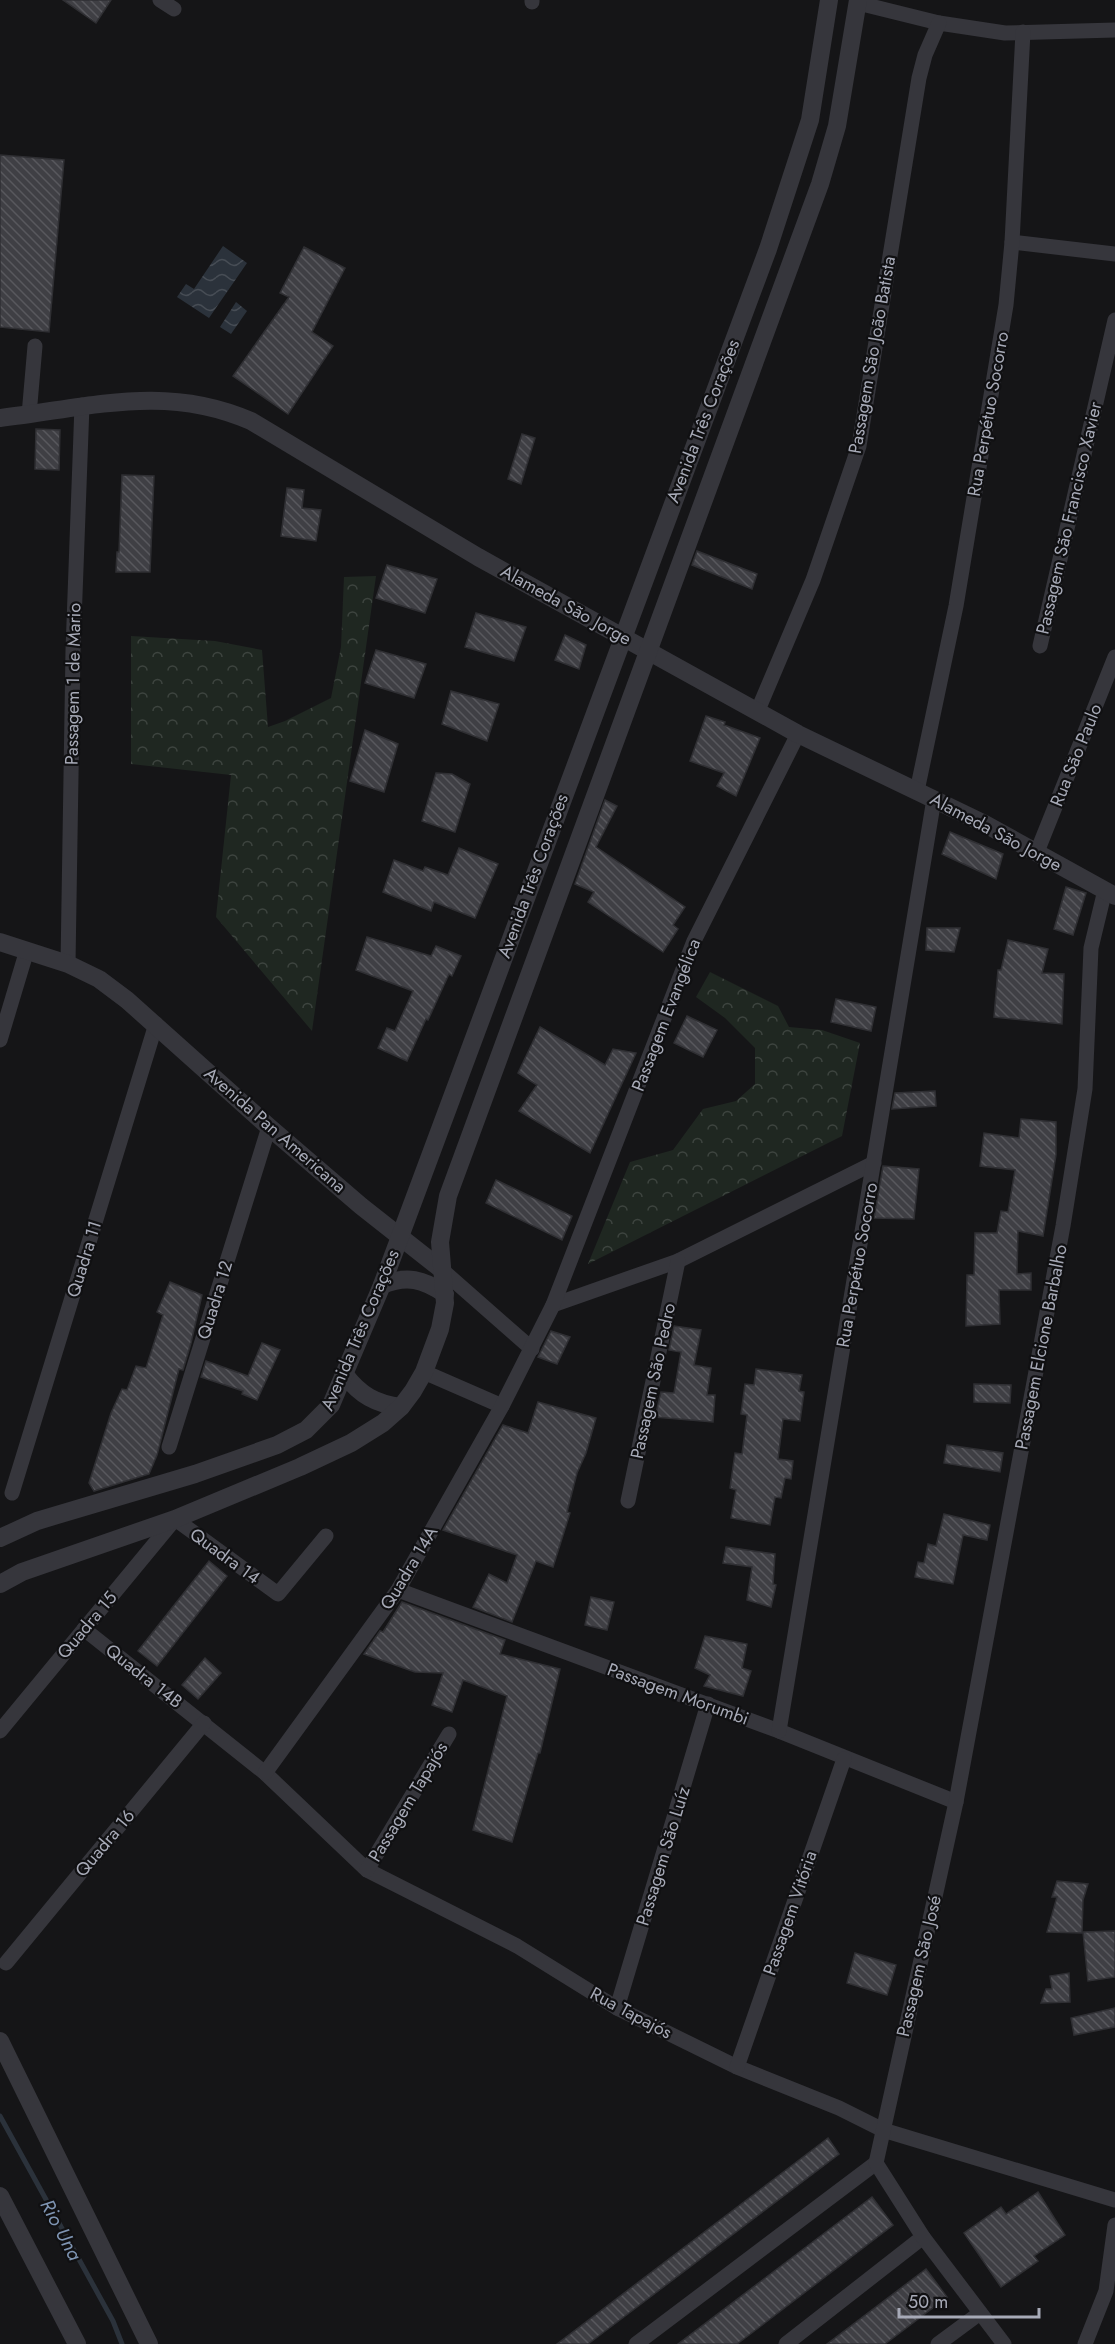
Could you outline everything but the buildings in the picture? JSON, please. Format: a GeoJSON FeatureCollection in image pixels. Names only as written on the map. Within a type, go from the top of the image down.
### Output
{"type":"FeatureCollection","features":[{"type":"Feature","properties":{"kind":"street"},"geometry":{"type":"LineString","coordinates":[[160,0],[174,9]]}},
{"type":"Feature","properties":{"kind":"street","name":"Avenida Três Corações"},"geometry":{"type":"LineString","coordinates":[[0,1538],[37,1521],[195,1474],[277,1446],[306,1430],[332,1405],[382,1284],[768,249],[810,120],[822,62],[829,0]]}},
{"type":"Feature","properties":{"kind":"street"},"geometry":{"type":"LineString","coordinates":[[858,1],[939,23],[1005,33],[1115,30]]}},
{"type":"Feature","properties":{"kind":"street","name":"Avenida Três Corações"},"geometry":{"type":"LineString","coordinates":[[175,1519],[351,1443],[383,1423],[401,1407],[424,1372],[441,1329],[445,1294],[441,1269],[441,1227],[448,1196],[647,649],[812,206],[837,126],[858,1]]}},
{"type":"Feature","properties":{"kind":"street","name":"Passagem São João Batista"},"geometry":{"type":"LineString","coordinates":[[758,710],[813,580],[859,446],[919,78],[925,55],[939,23]]}},
{"type":"Feature","properties":{"kind":"street","name":"Rua Perpétuo Socorro"},"geometry":{"type":"LineString","coordinates":[[917,791],[956,606],[1006,305],[1012,242],[1023,32]]}},
{"type":"Feature","properties":{"kind":"street"},"geometry":{"type":"LineString","coordinates":[[822,62],[849,63]]}},
{"type":"Feature","properties":{"kind":"street"},"geometry":{"type":"LineString","coordinates":[[1012,242],[1115,254]]}},
{"type":"Feature","properties":{"kind":"street","name":"Passagem São Francisco Xavier"},"geometry":{"type":"LineString","coordinates":[[1040,646],[1115,320]]}},
{"type":"Feature","properties":{"kind":"street"},"geometry":{"type":"LineString","coordinates":[[29,415],[35,346]]}},
{"type":"Feature","properties":{"kind":"street","name":"Alameda São Jorge"},"geometry":{"type":"LineString","coordinates":[[0,418],[82,405],[149,399],[203,404],[241,416],[478,557],[798,734],[1037,852],[1110,893]]}},
{"type":"Feature","properties":{"kind":"street","name":"Passagem 1 de Mario"},"geometry":{"type":"LineString","coordinates":[[68,964],[73,650],[82,405]]}},
{"type":"Feature","properties":{"kind":"street","name":"Rua São Paulo"},"geometry":{"type":"LineString","coordinates":[[1037,852],[1115,657]]}},
{"type":"Feature","properties":{"kind":"street","name":"Passagem Evangélica"},"geometry":{"type":"LineString","coordinates":[[532,1349],[553,1305],[694,941],[798,734]]}},
{"type":"Feature","properties":{"kind":"street","name":"Rua Perpétuo Socorro"},"geometry":{"type":"LineString","coordinates":[[779,1731],[934,800]]}},
{"type":"Feature","properties":{"kind":"street","name":"Passagem Elcione Barbalho"},"geometry":{"type":"LineString","coordinates":[[956,1802],[1064,1226],[1085,1089],[1091,948],[1110,893]]}},
{"type":"Feature","properties":{"kind":"street","name":"Avenida Pan Americana"},"geometry":{"type":"LineString","coordinates":[[0,942],[68,964],[99,979],[156,1024],[269,1127],[441,1269],[532,1349]]}},
{"type":"Feature","properties":{"kind":"street"},"geometry":{"type":"LineString","coordinates":[[0,1040],[27,950]]}},
{"type":"Feature","properties":{"kind":"street","name":"Quadra 11"},"geometry":{"type":"LineString","coordinates":[[12,1493],[156,1024]]}},
{"type":"Feature","properties":{"kind":"street","name":"Quadra 12"},"geometry":{"type":"LineString","coordinates":[[169,1447],[269,1127]]}},
{"type":"Feature","properties":{"kind":"street"},"geometry":{"type":"LineString","coordinates":[[553,1305],[678,1261],[874,1163]]}},
{"type":"Feature","properties":{"kind":"street","name":"Passagem São Pedro"},"geometry":{"type":"LineString","coordinates":[[628,1501],[678,1261]]}},
{"type":"Feature","properties":{"kind":"street"},"geometry":{"type":"LineString","coordinates":[[382,1284],[397,1279],[414,1278],[430,1283],[445,1294]]}},
{"type":"Feature","properties":{"kind":"street","name":"Quadra 14A"},"geometry":{"type":"LineString","coordinates":[[265,1773],[398,1590],[532,1349]]}},
{"type":"Feature","properties":{"kind":"street"},"geometry":{"type":"LineString","coordinates":[[424,1372],[502,1406]]}},
{"type":"Feature","properties":{"kind":"street"},"geometry":{"type":"LineString","coordinates":[[345,1374],[355,1388],[368,1398],[401,1407]]}},
{"type":"Feature","properties":{"kind":"street","name":"Quadra 14"},"geometry":{"type":"LineString","coordinates":[[0,1584],[22,1572],[175,1519],[278,1594],[326,1536]]}},
{"type":"Feature","properties":{"kind":"street","name":"Quadra 15"},"geometry":{"type":"LineString","coordinates":[[0,1731],[175,1519]]}},
{"type":"Feature","properties":{"kind":"street","name":"Passagem Morumbi"},"geometry":{"type":"LineString","coordinates":[[398,1590],[708,1704],[956,1802]]}},
{"type":"Feature","properties":{"kind":"street","name":"Quadra 14B"},"geometry":{"type":"LineString","coordinates":[[84,1629],[204,1723]]}},
{"type":"Feature","properties":{"kind":"street","name":"Passagem São Luíz"},"geometry":{"type":"LineString","coordinates":[[617,2008],[708,1704]]}},
{"type":"Feature","properties":{"kind":"street","name":"Rua Tapajós"},"geometry":{"type":"LineString","coordinates":[[204,1723],[265,1773],[367,1869],[517,1946],[617,2008],[736,2067],[839,2108],[883,2130],[1115,2200]]}},
{"type":"Feature","properties":{"kind":"street","name":"Quadra 16"},"geometry":{"type":"LineString","coordinates":[[6,1963],[204,1723]]}},
{"type":"Feature","properties":{"kind":"street","name":"Passagem Tapajós"},"geometry":{"type":"LineString","coordinates":[[367,1869],[449,1734]]}},
{"type":"Feature","properties":{"kind":"street","name":"Passagem Vitória"},"geometry":{"type":"LineString","coordinates":[[736,2067],[844,1759]]}},
{"type":"Feature","properties":{"kind":"street","name":"Passagem São José"},"geometry":{"type":"LineString","coordinates":[[876,2163],[956,1802]]}},
{"type":"Feature","properties":{"kind":"street"},"geometry":{"type":"LineString","coordinates":[[0,2041],[149,2344]]}},
{"type":"Feature","properties":{"kind":"street"},"geometry":{"type":"LineString","coordinates":[[636,2344],[876,2163],[923,2237],[1004,2344]]}},
{"type":"Feature","properties":{"kind":"street"},"geometry":{"type":"LineString","coordinates":[[0,2196],[77,2344]]}},
{"type":"Feature","properties":{"kind":"street"},"geometry":{"type":"LineString","coordinates":[[1085,2344],[1106,2291],[1115,2226]]}},
{"type":"Feature","properties":{"kind":"street"},"geometry":{"type":"LineString","coordinates":[[786,2344],[923,2237]]}},
{"type":"Feature","properties":{"kind":"street"},"geometry":{"type":"LineString","coordinates":[[938,2344],[980,2313]]}},
{"type":"Feature","properties":{"kind":"green space"},"geometry":{"type":"Polygon","coordinates":[[[376,576],[312,1031],[216,917],[231,775],[131,764],[131,636],[215,641],[262,650],[268,727],[331,698],[341,647],[344,577],[376,576]]]}},
{"type":"Feature","properties":{"kind":"green space"},"geometry":{"type":"Polygon","coordinates":[[[710,972],[778,1006],[789,1027],[822,1030],[860,1043],[842,1136],[588,1264],[630,1162],[673,1150],[703,1109],[736,1101],[755,1084],[755,1048],[725,1018],[696,997],[710,972]]]}},
{"type":"Feature","properties":{"kind":"water"},"geometry":{"type":"Polygon","coordinates":[[[223,246],[247,263],[209,318],[177,297],[186,284],[194,289],[223,246]]]}},
{"type":"Feature","properties":{"kind":"water"},"geometry":{"type":"Polygon","coordinates":[[[236,302],[247,311],[231,334],[220,327],[236,302]]]}},
{"type":"Feature","properties":{"kind":"waterway","name":"Rio Una"},"geometry":{"type":"LineString","coordinates":[[0,2116],[113,2321],[122,2344]]}}]}
